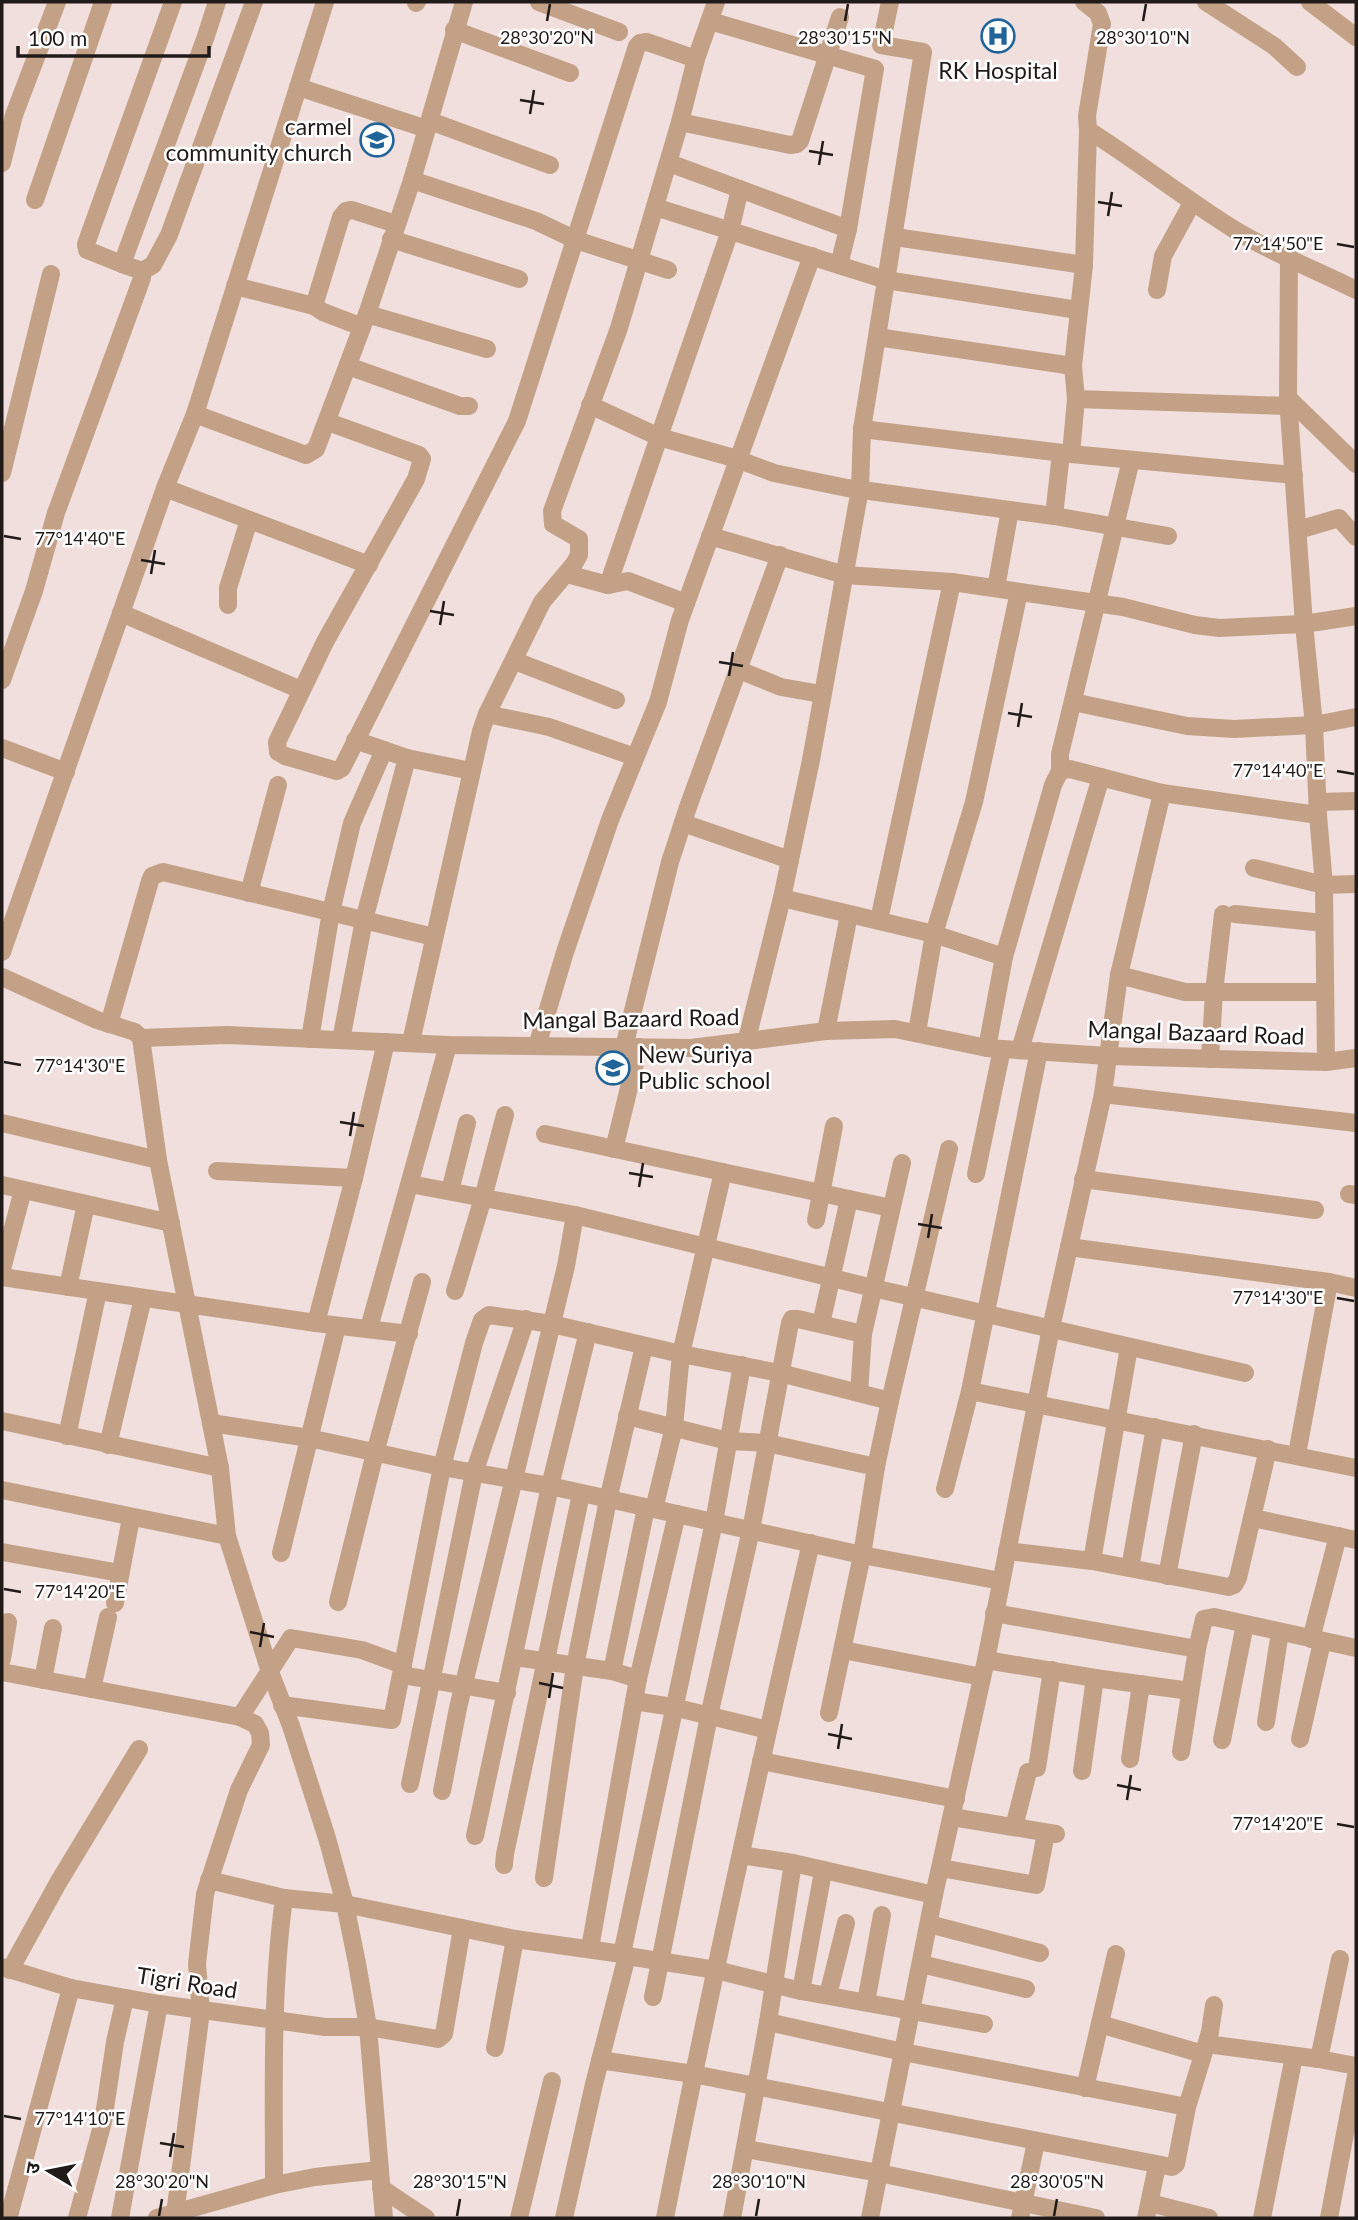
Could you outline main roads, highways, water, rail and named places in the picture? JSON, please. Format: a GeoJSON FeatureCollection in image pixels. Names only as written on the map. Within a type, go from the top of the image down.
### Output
{"type":"FeatureCollection","features":[{"type":"Feature","properties":{"kind":"place","name":"RK Hospital"},"geometry":{"type":"Point","coordinates":[998,36]}},
{"type":"Feature","properties":{"kind":"place","name":"carmel community church"},"geometry":{"type":"Point","coordinates":[377,140]}},
{"type":"Feature","properties":{"kind":"place","name":"New Suriya Public school"},"geometry":{"type":"Point","coordinates":[613,1068]}}]}
